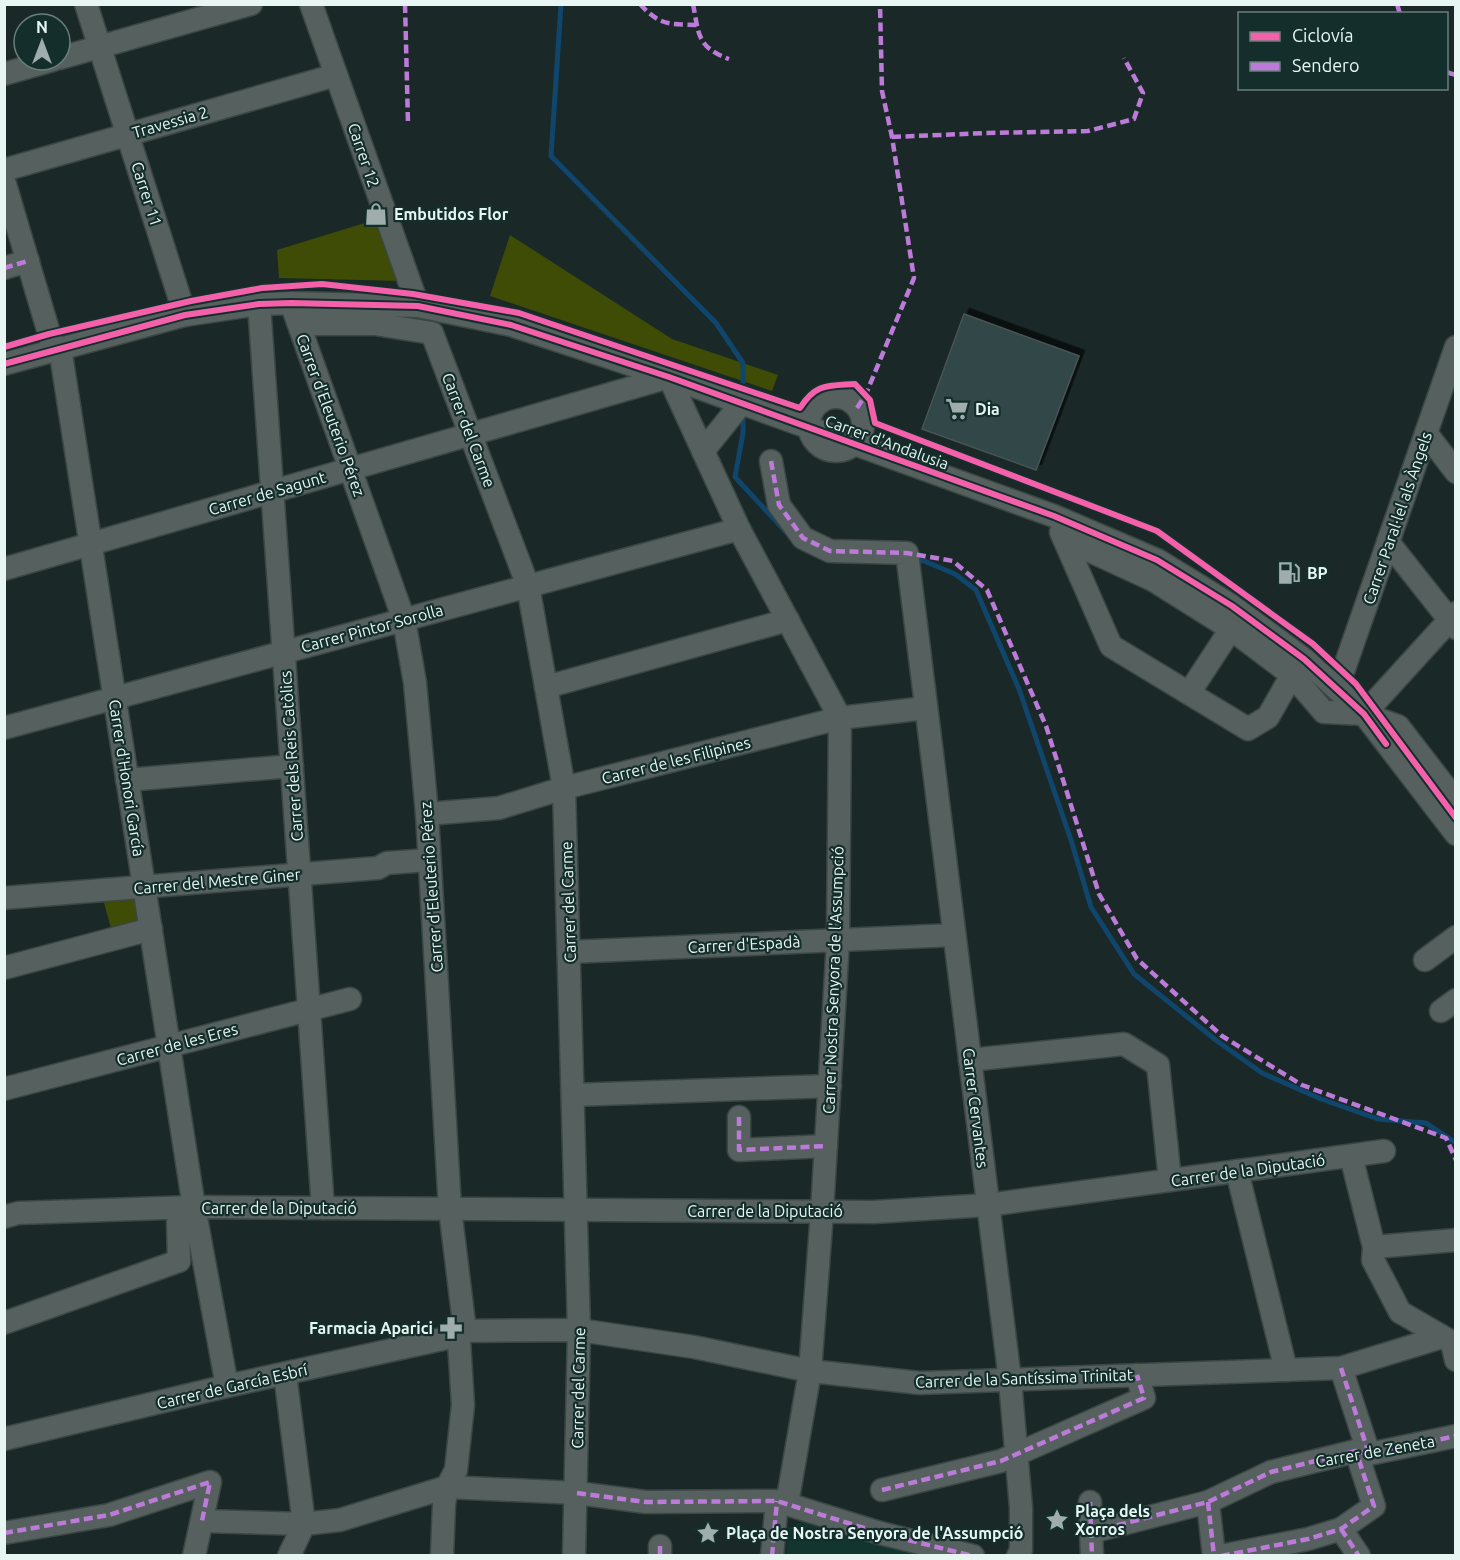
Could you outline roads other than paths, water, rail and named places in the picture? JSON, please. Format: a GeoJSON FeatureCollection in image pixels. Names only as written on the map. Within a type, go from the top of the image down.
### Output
{"type":"FeatureCollection","features":[{"type":"Feature","properties":{"kind":"street","name":"Carrer 11"},"geometry":{"type":"LineString","coordinates":[[86,4],[185,315]]}},
{"type":"Feature","properties":{"kind":"street"},"geometry":{"type":"LineString","coordinates":[[72,55],[251,4]]}},
{"type":"Feature","properties":{"kind":"street","name":"Carrer 12"},"geometry":{"type":"LineString","coordinates":[[311,4],[417,306]]}},
{"type":"Feature","properties":{"kind":"street","name":"Travessia 2"},"geometry":{"type":"LineString","coordinates":[[4,170],[336,75]]}},
{"type":"Feature","properties":{"kind":"street","name":"Carrer d'Honori García"},"geometry":{"type":"LineString","coordinates":[[4,181],[57,349],[194,1208],[227,1386]]}},
{"type":"Feature","properties":{"kind":"street"},"geometry":{"type":"LineString","coordinates":[[4,268],[28,261]]}},
{"type":"Feature","properties":{"kind":"street"},"geometry":{"type":"LineString","coordinates":[[4,364],[185,315],[259,304],[295,313]]}},
{"type":"Feature","properties":{"kind":"street","name":"Carrer dels Reis Catòlics"},"geometry":{"type":"LineString","coordinates":[[259,304],[323,1208]]}},
{"type":"Feature","properties":{"kind":"street","name":"Carrer d'Andalusia"},"geometry":{"type":"LineString","coordinates":[[295,313],[417,306],[511,325],[669,377],[809,429]]}},
{"type":"Feature","properties":{"kind":"street","name":"Carrer del Carme"},"geometry":{"type":"LineString","coordinates":[[295,313],[432,333],[528,586],[564,788],[579,1330],[574,1556]]}},
{"type":"Feature","properties":{"kind":"street","name":"Carrer d'Eleuterio Pérez"},"geometry":{"type":"LineString","coordinates":[[295,313],[404,620],[415,682],[426,814],[450,1209],[464,1323],[459,1341],[464,1405],[456,1470],[447,1487],[444,1504],[442,1556]]}},
{"type":"Feature","properties":{"kind":"street","name":"Carrer Paral·lel als Àngels"},"geometry":{"type":"LineString","coordinates":[[1338,689],[1455,347]]}},
{"type":"Feature","properties":{"kind":"street","name":"Carrer de Sagunt"},"geometry":{"type":"LineString","coordinates":[[4,570],[669,377]]}},
{"type":"Feature","properties":{"kind":"street","name":"Carrer Nostra Senyora de l'Assumpció"},"geometry":{"type":"LineString","coordinates":[[669,377],[739,529],[840,718],[838,940],[810,1371],[782,1503],[769,1530],[772,1556]]}},
{"type":"Feature","properties":{"kind":"street"},"geometry":{"type":"LineString","coordinates":[[833,397],[855,405],[862,421],[862,430],[853,444],[834,451],[817,443],[811,436],[809,418],[818,403],[833,397]]}},
{"type":"Feature","properties":{"kind":"street"},"geometry":{"type":"LineString","coordinates":[[703,451],[741,404]]}},
{"type":"Feature","properties":{"kind":"street"},"geometry":{"type":"LineString","coordinates":[[1426,433],[1455,472]]}},
{"type":"Feature","properties":{"kind":"street","name":"Carrer d'Andalusia"},"geometry":{"type":"LineString","coordinates":[[853,444],[1054,516],[1156,560],[1223,600],[1304,659],[1364,714],[1455,834]]}},
{"type":"Feature","properties":{"kind":"street","name":"Carrer Cervantes"},"geometry":{"type":"LineString","coordinates":[[771,461],[779,505],[803,538],[830,551],[907,553],[1010,1380],[1022,1508],[1021,1550],[1018,1556]]}},
{"type":"Feature","properties":{"kind":"street"},"geometry":{"type":"LineString","coordinates":[[1054,516],[1111,646],[1248,729],[1268,717],[1292,675]]}},
{"type":"Feature","properties":{"kind":"street","name":"Carrer Pintor Sorolla"},"geometry":{"type":"LineString","coordinates":[[4,728],[739,529]]}},
{"type":"Feature","properties":{"kind":"street","name":"Carrer d'Andalusia"},"geometry":{"type":"LineString","coordinates":[[1064,539],[1153,580],[1231,629],[1292,675],[1324,712],[1364,714],[1398,726],[1455,801]]}},
{"type":"Feature","properties":{"kind":"street"},"geometry":{"type":"LineString","coordinates":[[1364,714],[1453,620],[1388,542]]}},
{"type":"Feature","properties":{"kind":"street"},"geometry":{"type":"LineString","coordinates":[[546,687],[788,620]]}},
{"type":"Feature","properties":{"kind":"street"},"geometry":{"type":"LineString","coordinates":[[1189,693],[1231,629]]}},
{"type":"Feature","properties":{"kind":"street","name":"Carrer de les Filipines"},"geometry":{"type":"LineString","coordinates":[[426,814],[499,808],[564,788],[840,718],[926,708]]}},
{"type":"Feature","properties":{"kind":"street"},"geometry":{"type":"LineString","coordinates":[[127,780],[292,766]]}},
{"type":"Feature","properties":{"kind":"street","name":"Carrer del Mestre Giner"},"geometry":{"type":"LineString","coordinates":[[4,898],[378,868],[387,863],[429,860]]}},
{"type":"Feature","properties":{"kind":"street"},"geometry":{"type":"LineString","coordinates":[[5,964],[151,929]]}},
{"type":"Feature","properties":{"kind":"street","name":"Carrer d'Espadà"},"geometry":{"type":"LineString","coordinates":[[569,952],[954,935]]}},
{"type":"Feature","properties":{"kind":"street"},"geometry":{"type":"LineString","coordinates":[[1425,960],[1455,937]]}},
{"type":"Feature","properties":{"kind":"street","name":"Carrer de les Eres"},"geometry":{"type":"LineString","coordinates":[[4,1089],[350,999]]}},
{"type":"Feature","properties":{"kind":"street"},"geometry":{"type":"LineString","coordinates":[[970,1060],[1124,1044],[1158,1065],[1170,1180]]}},
{"type":"Feature","properties":{"kind":"street"},"geometry":{"type":"LineString","coordinates":[[573,1095],[830,1086]]}},
{"type":"Feature","properties":{"kind":"street"},"geometry":{"type":"LineString","coordinates":[[739,1118],[739,1150],[826,1146]]}},
{"type":"Feature","properties":{"kind":"street","name":"Carrer de la Diputació"},"geometry":{"type":"LineString","coordinates":[[4,1217],[18,1213],[194,1208],[874,1212],[988,1205],[1384,1151]]}},
{"type":"Feature","properties":{"kind":"street"},"geometry":{"type":"LineString","coordinates":[[1351,1155],[1374,1247],[1373,1260],[1400,1312],[1451,1346]]}},
{"type":"Feature","properties":{"kind":"street"},"geometry":{"type":"LineString","coordinates":[[1237,1171],[1286,1370]]}},
{"type":"Feature","properties":{"kind":"street"},"geometry":{"type":"LineString","coordinates":[[4,1323],[179,1261],[178,1222],[194,1208]]}},
{"type":"Feature","properties":{"kind":"street"},"geometry":{"type":"LineString","coordinates":[[1374,1247],[1455,1240]]}},
{"type":"Feature","properties":{"kind":"street","name":"Carrer de la Santíssima Trinitat"},"geometry":{"type":"LineString","coordinates":[[461,1333],[579,1330],[694,1347],[810,1371],[920,1383],[1341,1368],[1451,1346]]}},
{"type":"Feature","properties":{"kind":"street","name":"Carrer de García Esbrí"},"geometry":{"type":"LineString","coordinates":[[4,1439],[461,1333]]}},
{"type":"Feature","properties":{"kind":"street"},"geometry":{"type":"LineString","coordinates":[[1221,1556],[1308,1539],[1341,1529],[1374,1506],[1341,1368]]}},
{"type":"Feature","properties":{"kind":"street"},"geometry":{"type":"LineString","coordinates":[[285,1374],[304,1524],[289,1556]]}},
{"type":"Feature","properties":{"kind":"street"},"geometry":{"type":"LineString","coordinates":[[882,1490],[1001,1461],[1144,1398],[1137,1375]]}},
{"type":"Feature","properties":{"kind":"street","name":"Carrer de Zeneta"},"geometry":{"type":"LineString","coordinates":[[1091,1532],[1208,1502],[1271,1472],[1455,1436]]}},
{"type":"Feature","properties":{"kind":"street"},"geometry":{"type":"LineString","coordinates":[[4,1533],[110,1515],[210,1482],[194,1556]]}},
{"type":"Feature","properties":{"kind":"street"},"geometry":{"type":"LineString","coordinates":[[202,1521],[304,1524],[340,1520],[447,1487],[577,1492],[646,1502],[782,1503],[826,1514],[880,1533],[973,1556]]}},
{"type":"Feature","properties":{"kind":"street"},"geometry":{"type":"LineString","coordinates":[[1090,1502],[1092,1556]]}},
{"type":"Feature","properties":{"kind":"street"},"geometry":{"type":"LineString","coordinates":[[1208,1502],[1214,1556]]}},
{"type":"Feature","properties":{"kind":"street"},"geometry":{"type":"LineString","coordinates":[[1341,1529],[1359,1556]]}},
{"type":"Feature","properties":{"kind":"waterway"},"geometry":{"type":"LineString","coordinates":[[561,4],[551,156],[716,323],[743,363],[743,398]]}},
{"type":"Feature","properties":{"kind":"waterway"},"geometry":{"type":"LineString","coordinates":[[743,413],[743,433],[735,477],[785,531]]}},
{"type":"Feature","properties":{"kind":"waterway"},"geometry":{"type":"LineString","coordinates":[[913,560],[924,561],[955,574],[976,590],[1019,689],[1071,840],[1091,907],[1134,974],[1217,1041],[1262,1073],[1321,1099],[1378,1119],[1426,1123],[1456,1143]]}},
{"type":"Feature","properties":{"kind":"place","name":"Embutidos Flor"},"geometry":{"type":"Point","coordinates":[376,214]}},
{"type":"Feature","properties":{"kind":"place","name":"Dia"},"geometry":{"type":"Point","coordinates":[957,409]}},
{"type":"Feature","properties":{"kind":"place","name":"BP"},"geometry":{"type":"Point","coordinates":[1289,573]}},
{"type":"Feature","properties":{"kind":"place","name":"Farmacia Aparici"},"geometry":{"type":"Point","coordinates":[451,1328]}},
{"type":"Feature","properties":{"kind":"place","name":"Plaça dels Xorros"},"geometry":{"type":"Point","coordinates":[1057,1520]}},
{"type":"Feature","properties":{"kind":"place","name":"Plaça de Nostra Senyora de l'Assumpció"},"geometry":{"type":"Point","coordinates":[708,1533]}}]}
